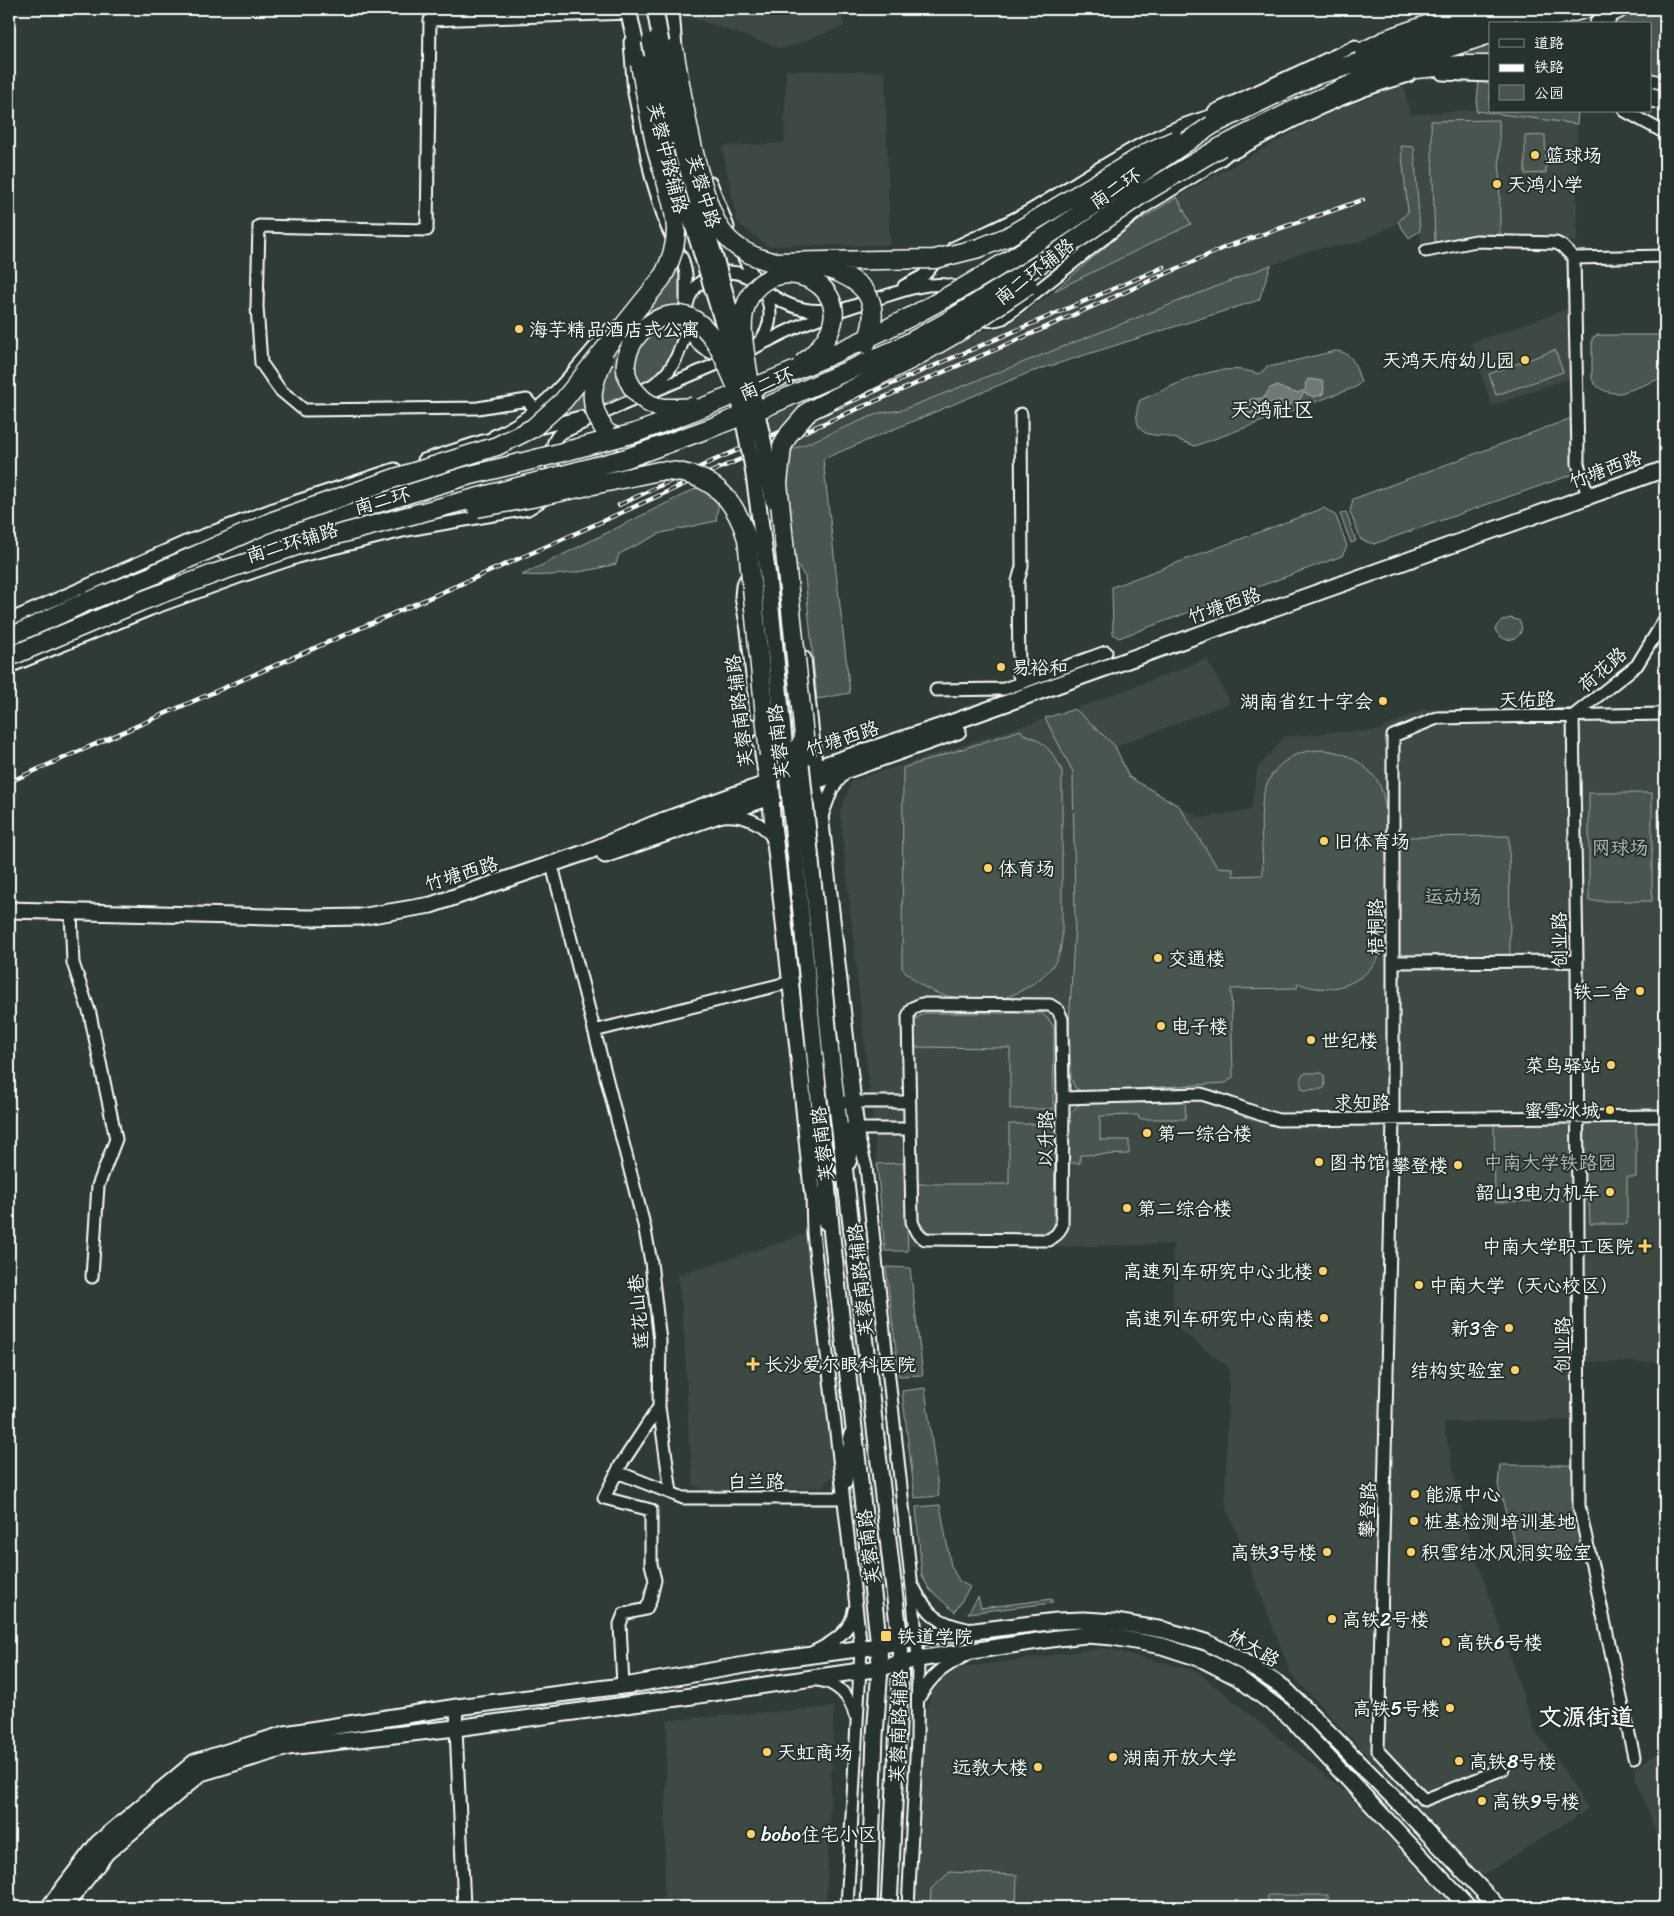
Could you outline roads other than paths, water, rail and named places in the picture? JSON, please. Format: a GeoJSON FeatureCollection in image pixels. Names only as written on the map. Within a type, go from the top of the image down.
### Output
{"type":"FeatureCollection","features":[{"type":"Feature","properties":{"kind":"highway"},"geometry":{"type":"LineString","coordinates":[[1316,75],[1392,37],[1473,9]]}},
{"type":"Feature","properties":{"kind":"highway","name":"南二环"},"geometry":{"type":"LineString","coordinates":[[9,638],[79,605],[156,574],[230,548],[463,477],[635,433],[843,351],[911,316],[1024,250],[1212,125],[1316,75],[1368,60],[1477,21],[1520,9]]}},
{"type":"Feature","properties":{"kind":"highway"},"geometry":{"type":"LineString","coordinates":[[1533,22],[1585,9]]}},
{"type":"Feature","properties":{"kind":"highway"},"geometry":{"type":"LineString","coordinates":[[1601,22],[1612,12],[1619,9]]}},
{"type":"Feature","properties":{"kind":"highway","name":"南二环"},"geometry":{"type":"LineString","coordinates":[[9,656],[142,601],[216,573],[302,544],[627,458],[713,427],[830,379],[901,347],[945,323],[1008,285],[1142,194],[1221,153],[1257,128],[1391,67],[1489,34]]}},
{"type":"Feature","properties":{"kind":"highway"},"geometry":{"type":"LineString","coordinates":[[674,49],[685,114],[695,157],[709,206],[721,231],[734,245],[747,254],[772,262],[814,264],[848,275],[863,288],[872,309],[871,331],[865,347],[858,357],[844,370],[830,379]]}},
{"type":"Feature","properties":{"kind":"highway"},"geometry":{"type":"LineString","coordinates":[[156,574],[273,521],[516,438],[533,428],[563,401],[662,278],[675,248],[676,230],[673,212],[656,146],[640,64]]}},
{"type":"Feature","properties":{"kind":"highway"},"geometry":{"type":"LineString","coordinates":[[1368,77],[1437,66],[1489,65]]}},
{"type":"Feature","properties":{"kind":"highway"},"geometry":{"type":"LineString","coordinates":[[1652,83],[1665,86]]}},
{"type":"Feature","properties":{"kind":"highway"},"geometry":{"type":"LineString","coordinates":[[1652,98],[1665,101]]}},
{"type":"Feature","properties":{"kind":"highway"},"geometry":{"type":"LineString","coordinates":[[795,263],[935,259],[979,248],[1029,224],[1150,151],[1212,125]]}},
{"type":"Feature","properties":{"kind":"highway"},"geometry":{"type":"LineString","coordinates":[[811,771],[778,483],[782,447],[788,434],[809,411],[912,358],[962,330],[1006,301],[1035,280],[1109,217]]}},
{"type":"Feature","properties":{"kind":"highway"},"geometry":{"type":"LineString","coordinates":[[742,377],[743,324],[747,300],[761,283],[786,274],[797,274],[808,277],[825,290],[832,310],[832,324],[829,334],[821,346],[800,366],[787,374]]}},
{"type":"Feature","properties":{"kind":"highway"},"geometry":{"type":"LineString","coordinates":[[710,405],[657,407],[646,403],[632,389],[626,375],[625,362],[634,338],[644,328],[655,321],[680,314],[698,323],[714,339],[742,377]]}},
{"type":"Feature","properties":{"kind":"highway"},"geometry":{"type":"LineString","coordinates":[[615,337],[598,370],[592,399],[595,414],[604,429],[622,441],[634,444],[666,444]]}},
{"type":"Feature","properties":{"kind":"highway"},"geometry":{"type":"LineString","coordinates":[[371,526],[532,498],[659,471],[676,471],[692,474],[704,480],[716,487],[735,510],[747,539],[769,755]]}},
{"type":"Feature","properties":{"kind":"main road","name":"芙蓉中路"},"geometry":{"type":"LineString","coordinates":[[645,9],[667,134],[684,197],[742,377]]}},
{"type":"Feature","properties":{"kind":"main road","name":"芙蓉中路"},"geometry":{"type":"LineString","coordinates":[[655,9],[672,105],[684,158],[716,261],[742,377]]}},
{"type":"Feature","properties":{"kind":"main road"},"geometry":{"type":"LineString","coordinates":[[671,9],[674,49]]}},
{"type":"Feature","properties":{"kind":"main road"},"geometry":{"type":"LineString","coordinates":[[628,11],[640,64]]}},
{"type":"Feature","properties":{"kind":"main road","name":"芙蓉南路"},"geometry":{"type":"LineString","coordinates":[[742,377],[765,552],[832,1237],[880,1646],[869,1907]]}},
{"type":"Feature","properties":{"kind":"main road","name":"芙蓉南路"},"geometry":{"type":"LineString","coordinates":[[742,377],[764,444],[781,563],[830,1046],[900,1641],[901,1663],[889,1907]]}},
{"type":"Feature","properties":{"kind":"main road","name":"竹塘西路"},"geometry":{"type":"LineString","coordinates":[[850,762],[942,726],[1665,469]]}},
{"type":"Feature","properties":{"kind":"main road","name":"竹塘西路"},"geometry":{"type":"LineString","coordinates":[[9,910],[71,916],[332,925],[401,920],[434,912],[554,873],[713,817],[771,787],[811,771],[850,762],[1167,657],[1665,478]]}},
{"type":"Feature","properties":{"kind":"main road"},"geometry":{"type":"LineString","coordinates":[[769,755],[772,815],[812,1189],[832,1237]]}},
{"type":"Feature","properties":{"kind":"main road"},"geometry":{"type":"LineString","coordinates":[[811,771],[822,827],[856,1129],[845,1171]]}},
{"type":"Feature","properties":{"kind":"main road","name":"竹塘西路"},"geometry":{"type":"LineString","coordinates":[[9,918],[71,916],[308,918],[360,917],[395,912],[431,905],[466,894],[587,852],[654,824],[742,792],[771,787]]}},
{"type":"Feature","properties":{"kind":"main road","name":"林大路"},"geometry":{"type":"LineString","coordinates":[[49,1907],[98,1843],[195,1762],[285,1734],[457,1708],[623,1686],[880,1646],[916,1638],[1057,1621],[1084,1620],[1115,1622],[1164,1630],[1206,1642],[1244,1662],[1284,1688],[1401,1805],[1498,1907]]}},
{"type":"Feature","properties":{"kind":"main road"},"geometry":{"type":"LineString","coordinates":[[64,1907],[107,1852],[201,1773],[288,1746],[456,1728],[805,1680],[880,1668],[918,1659],[1086,1635],[1113,1637],[1162,1646],[1202,1659],[1237,1677],[1289,1716],[1468,1907]]}},
{"type":"Feature","properties":{"kind":"street","name":"芙蓉中路辅路"},"geometry":{"type":"LineString","coordinates":[[671,9],[681,43],[705,162],[718,204],[726,223],[760,285]]}},
{"type":"Feature","properties":{"kind":"street"},"geometry":{"type":"LineString","coordinates":[[742,377],[735,364],[728,357],[710,352],[700,346],[692,337],[687,327],[686,306],[690,294],[708,276],[720,272],[733,272],[745,275],[772,296],[795,308],[806,311],[826,310],[912,283],[923,276],[943,253],[1004,225],[1145,143],[1355,46],[1408,23],[1450,9]]}},
{"type":"Feature","properties":{"kind":"street"},"geometry":{"type":"LineString","coordinates":[[536,410],[527,400],[478,408],[304,410],[280,390],[261,363],[257,307],[259,226],[426,230],[430,20],[628,11]]}},
{"type":"Feature","properties":{"kind":"street","name":"芙蓉中路辅路"},"geometry":{"type":"LineString","coordinates":[[628,11],[634,93],[651,176],[666,225],[683,261],[686,274],[686,306]]}},
{"type":"Feature","properties":{"kind":"street"},"geometry":{"type":"LineString","coordinates":[[1316,75],[1355,46]]}},
{"type":"Feature","properties":{"kind":"street","name":"南二环辅路"},"geometry":{"type":"LineString","coordinates":[[1368,77],[1452,74],[1489,76]]}},
{"type":"Feature","properties":{"kind":"street","name":"南二环辅路"},"geometry":{"type":"LineString","coordinates":[[749,351],[792,328],[812,320],[907,290],[934,285],[954,287],[962,293],[972,311],[985,320],[995,321],[1003,318],[1142,209],[1221,153],[1264,136],[1347,96],[1379,83],[1409,76]]}},
{"type":"Feature","properties":{"kind":"street"},"geometry":{"type":"LineString","coordinates":[[1195,120],[1247,108]]}},
{"type":"Feature","properties":{"kind":"street"},"geometry":{"type":"LineString","coordinates":[[1627,112],[1665,133]]}},
{"type":"Feature","properties":{"kind":"street"},"geometry":{"type":"LineString","coordinates":[[666,225],[673,233],[680,236],[709,229],[718,220],[718,204]]}},
{"type":"Feature","properties":{"kind":"street"},"geometry":{"type":"LineString","coordinates":[[1426,251],[1476,241],[1556,243],[1562,246],[1574,258],[1578,464],[1588,496]]}},
{"type":"Feature","properties":{"kind":"street"},"geometry":{"type":"LineString","coordinates":[[1574,258],[1665,256]]}},
{"type":"Feature","properties":{"kind":"street"},"geometry":{"type":"LineString","coordinates":[[483,441],[508,429],[536,410],[570,375],[627,310],[660,267],[683,261]]}},
{"type":"Feature","properties":{"kind":"street"},"geometry":{"type":"LineString","coordinates":[[742,377],[743,360],[749,351],[764,337],[770,323],[771,308],[760,285]]}},
{"type":"Feature","properties":{"kind":"street","name":"南二环辅路"},"geometry":{"type":"LineString","coordinates":[[9,620],[191,540],[276,508],[483,441],[581,417],[651,386],[672,368],[679,355],[687,327]]}},
{"type":"Feature","properties":{"kind":"street"},"geometry":{"type":"LineString","coordinates":[[728,357],[749,351]]}},
{"type":"Feature","properties":{"kind":"street","name":"南二环辅路"},"geometry":{"type":"LineString","coordinates":[[9,667],[151,609],[301,556],[389,534],[528,508],[546,498],[554,483],[551,447],[559,434],[728,357]]}},
{"type":"Feature","properties":{"kind":"street"},"geometry":{"type":"LineString","coordinates":[[1021,414],[1022,567],[1018,581],[1019,675],[1021,683]]}},
{"type":"Feature","properties":{"kind":"street","name":"芙蓉南路辅路"},"geometry":{"type":"LineString","coordinates":[[771,787],[787,761],[789,746],[761,472],[774,547],[795,744],[811,771]]}},
{"type":"Feature","properties":{"kind":"street","name":"芙蓉南路辅路"},"geometry":{"type":"LineString","coordinates":[[767,534],[742,586],[741,597],[771,787]]}},
{"type":"Feature","properties":{"kind":"street","name":"芙蓉南路辅路"},"geometry":{"type":"LineString","coordinates":[[774,547],[779,558],[794,578],[796,585],[811,771]]}},
{"type":"Feature","properties":{"kind":"street","name":"荷花路"},"geometry":{"type":"LineString","coordinates":[[1573,716],[1638,665],[1665,618]]}},
{"type":"Feature","properties":{"kind":"street"},"geometry":{"type":"LineString","coordinates":[[936,690],[1004,689],[1106,652]]}},
{"type":"Feature","properties":{"kind":"street","name":"天佑路"},"geometry":{"type":"LineString","coordinates":[[1393,736],[1437,718],[1665,714]]}},
{"type":"Feature","properties":{"kind":"street","name":"创业路"},"geometry":{"type":"LineString","coordinates":[[1573,716],[1577,961],[1576,1118],[1580,1339],[1579,1506],[1634,1757]]}},
{"type":"Feature","properties":{"kind":"street","name":"梧桐路"},"geometry":{"type":"LineString","coordinates":[[1393,736],[1393,1119]]}},
{"type":"Feature","properties":{"kind":"street"},"geometry":{"type":"LineString","coordinates":[[822,827],[822,814],[827,797],[850,762]]}},
{"type":"Feature","properties":{"kind":"street"},"geometry":{"type":"LineString","coordinates":[[713,817],[732,816],[748,819],[766,830],[775,843]]}},
{"type":"Feature","properties":{"kind":"street","name":"莲花山巷"},"geometry":{"type":"LineString","coordinates":[[554,873],[644,1225],[651,1262],[660,1341],[660,1407],[671,1492]]}},
{"type":"Feature","properties":{"kind":"street"},"geometry":{"type":"LineString","coordinates":[[71,916],[73,963],[90,1014],[116,1139],[98,1186],[92,1277]]}},
{"type":"Feature","properties":{"kind":"street"},"geometry":{"type":"LineString","coordinates":[[1393,962],[1577,961]]}},
{"type":"Feature","properties":{"kind":"street"},"geometry":{"type":"LineString","coordinates":[[594,1031],[791,982]]}},
{"type":"Feature","properties":{"kind":"street","name":"以升路"},"geometry":{"type":"LineString","coordinates":[[921,1004],[1050,1005],[1058,1010],[1062,1019],[1063,1098],[1062,1226],[1057,1234],[1049,1240],[925,1239],[917,1233],[912,1222],[909,1128],[908,1016],[912,1008],[921,1004]]}},
{"type":"Feature","properties":{"kind":"street","name":"求知路"},"geometry":{"type":"LineString","coordinates":[[1063,1098],[1200,1094],[1217,1098],[1255,1114],[1279,1120],[1665,1116]]}},
{"type":"Feature","properties":{"kind":"street"},"geometry":{"type":"LineString","coordinates":[[837,1102],[909,1102]]}},
{"type":"Feature","properties":{"kind":"street","name":"攀登路"},"geometry":{"type":"LineString","coordinates":[[1393,1119],[1378,1751],[1424,1800],[1503,1769]]}},
{"type":"Feature","properties":{"kind":"street"},"geometry":{"type":"LineString","coordinates":[[840,1129],[909,1128]]}},
{"type":"Feature","properties":{"kind":"street","name":"芙蓉南路辅路"},"geometry":{"type":"LineString","coordinates":[[856,1129],[866,1167],[912,1584],[918,1659],[917,1739],[908,1907]]}},
{"type":"Feature","properties":{"kind":"street"},"geometry":{"type":"LineString","coordinates":[[812,1189],[813,1233],[861,1649],[848,1907]]}},
{"type":"Feature","properties":{"kind":"street"},"geometry":{"type":"LineString","coordinates":[[623,1686],[620,1624],[624,1614],[646,1609],[655,1580],[651,1564],[651,1510],[604,1498],[617,1472],[660,1407]]}},
{"type":"Feature","properties":{"kind":"street"},"geometry":{"type":"LineString","coordinates":[[843,1503],[852,1410]]}},
{"type":"Feature","properties":{"kind":"street","name":"白兰路"},"geometry":{"type":"LineString","coordinates":[[617,1472],[683,1498],[843,1503]]}},
{"type":"Feature","properties":{"kind":"street"},"geometry":{"type":"LineString","coordinates":[[912,1584],[930,1613],[948,1625],[974,1631]]}},
{"type":"Feature","properties":{"kind":"street"},"geometry":{"type":"LineString","coordinates":[[806,1656],[825,1646],[844,1632],[853,1618],[855,1598]]}},
{"type":"Feature","properties":{"kind":"street"},"geometry":{"type":"LineString","coordinates":[[917,1700],[928,1682],[948,1664],[977,1650]]}},
{"type":"Feature","properties":{"kind":"street"},"geometry":{"type":"LineString","coordinates":[[805,1680],[828,1681],[841,1690],[852,1704],[857,1725]]}},
{"type":"Feature","properties":{"kind":"street"},"geometry":{"type":"LineString","coordinates":[[457,1708],[456,1728],[464,1907]]}},
{"type":"Feature","properties":{"kind":"railway"},"geometry":{"type":"LineString","coordinates":[[9,782],[1226,247],[1363,200]]}},
{"type":"Feature","properties":{"kind":"railway"},"geometry":{"type":"LineString","coordinates":[[619,505],[717,459],[1164,267]]}},
{"type":"Feature","properties":{"kind":"place","name":"篮球场"},"geometry":{"type":"Point","coordinates":[1535,155]}},
{"type":"Feature","properties":{"kind":"place","name":"天鸿小学"},"geometry":{"type":"Point","coordinates":[1497,184]}},
{"type":"Feature","properties":{"kind":"place","name":"海芋精品酒店式公寓"},"geometry":{"type":"Point","coordinates":[519,329]}},
{"type":"Feature","properties":{"kind":"place","name":"天鸿天府幼儿园"},"geometry":{"type":"Point","coordinates":[1525,360]}},
{"type":"Feature","properties":{"kind":"place","name":"易裕和"},"geometry":{"type":"Point","coordinates":[1001,667]}},
{"type":"Feature","properties":{"kind":"place","name":"湖南省红十字会"},"geometry":{"type":"Point","coordinates":[1383,701]}},
{"type":"Feature","properties":{"kind":"place","name":"旧体育场"},"geometry":{"type":"Point","coordinates":[1324,841]}},
{"type":"Feature","properties":{"kind":"place","name":"体育场"},"geometry":{"type":"Point","coordinates":[988,868]}},
{"type":"Feature","properties":{"kind":"place","name":"交通楼"},"geometry":{"type":"Point","coordinates":[1158,958]}},
{"type":"Feature","properties":{"kind":"place","name":"铁二舍"},"geometry":{"type":"Point","coordinates":[1640,991]}},
{"type":"Feature","properties":{"kind":"place","name":"电子楼"},"geometry":{"type":"Point","coordinates":[1161,1026]}},
{"type":"Feature","properties":{"kind":"place","name":"世纪楼"},"geometry":{"type":"Point","coordinates":[1311,1040]}},
{"type":"Feature","properties":{"kind":"place","name":"菜鸟驿站"},"geometry":{"type":"Point","coordinates":[1611,1065]}},
{"type":"Feature","properties":{"kind":"place","name":"蜜雪冰城"},"geometry":{"type":"Point","coordinates":[1610,1110]}},
{"type":"Feature","properties":{"kind":"place","name":"第一综合楼"},"geometry":{"type":"Point","coordinates":[1147,1133]}},
{"type":"Feature","properties":{"kind":"place","name":"图书馆"},"geometry":{"type":"Point","coordinates":[1319,1162]}},
{"type":"Feature","properties":{"kind":"place","name":"攀登楼"},"geometry":{"type":"Point","coordinates":[1458,1165]}},
{"type":"Feature","properties":{"kind":"place","name":"韶山3电力机车"},"geometry":{"type":"Point","coordinates":[1610,1192]}},
{"type":"Feature","properties":{"kind":"place","name":"第二综合楼"},"geometry":{"type":"Point","coordinates":[1127,1208]}},
{"type":"Feature","properties":{"kind":"place","name":"中南大学职工医院"},"geometry":{"type":"Point","coordinates":[1645,1246]}},
{"type":"Feature","properties":{"kind":"place","name":"高速列车研究中心北楼"},"geometry":{"type":"Point","coordinates":[1323,1271]}},
{"type":"Feature","properties":{"kind":"place","name":"中南大学（天心校区）"},"geometry":{"type":"Point","coordinates":[1419,1285]}},
{"type":"Feature","properties":{"kind":"place","name":"高速列车研究中心南楼"},"geometry":{"type":"Point","coordinates":[1324,1318]}},
{"type":"Feature","properties":{"kind":"place","name":"新3舍"},"geometry":{"type":"Point","coordinates":[1509,1328]}},
{"type":"Feature","properties":{"kind":"place","name":"长沙爱尔眼科医院"},"geometry":{"type":"Point","coordinates":[753,1364]}},
{"type":"Feature","properties":{"kind":"place","name":"结构实验室"},"geometry":{"type":"Point","coordinates":[1515,1370]}},
{"type":"Feature","properties":{"kind":"place","name":"能源中心"},"geometry":{"type":"Point","coordinates":[1415,1494]}},
{"type":"Feature","properties":{"kind":"place","name":"桩基检测培训基地"},"geometry":{"type":"Point","coordinates":[1414,1521]}},
{"type":"Feature","properties":{"kind":"place","name":"高铁3号楼"},"geometry":{"type":"Point","coordinates":[1327,1552]}},
{"type":"Feature","properties":{"kind":"place","name":"积雪结冰风洞实验室"},"geometry":{"type":"Point","coordinates":[1411,1552]}},
{"type":"Feature","properties":{"kind":"place","name":"高铁2号楼"},"geometry":{"type":"Point","coordinates":[1332,1619]}},
{"type":"Feature","properties":{"kind":"place","name":"铁道学院"},"geometry":{"type":"Point","coordinates":[886,1636]}},
{"type":"Feature","properties":{"kind":"place","name":"高铁6号楼"},"geometry":{"type":"Point","coordinates":[1446,1642]}},
{"type":"Feature","properties":{"kind":"place","name":"高铁5号楼"},"geometry":{"type":"Point","coordinates":[1450,1708]}},
{"type":"Feature","properties":{"kind":"place","name":"天虹商场"},"geometry":{"type":"Point","coordinates":[767,1752]}},
{"type":"Feature","properties":{"kind":"place","name":"湖南开放大学"},"geometry":{"type":"Point","coordinates":[1113,1757]}},
{"type":"Feature","properties":{"kind":"place","name":"高铁8号楼"},"geometry":{"type":"Point","coordinates":[1459,1761]}},
{"type":"Feature","properties":{"kind":"place","name":"远教大楼"},"geometry":{"type":"Point","coordinates":[1038,1767]}},
{"type":"Feature","properties":{"kind":"place","name":"高铁9号楼"},"geometry":{"type":"Point","coordinates":[1482,1801]}},
{"type":"Feature","properties":{"kind":"place","name":"bobo住宅小区"},"geometry":{"type":"Point","coordinates":[751,1834]}},
{"type":"Feature","properties":{"kind":"district","name":"天鸿社区"},"geometry":{"type":"Point","coordinates":[1272,410]}},
{"type":"Feature","properties":{"kind":"district","name":"文源街道"},"geometry":{"type":"Point","coordinates":[1586,1717]}},
{"type":"Feature","properties":{"kind":"park label","name":"网球场"},"geometry":{"type":"Point","coordinates":[1620,847]}},
{"type":"Feature","properties":{"kind":"park label","name":"运动场"},"geometry":{"type":"Point","coordinates":[1453,896]}},
{"type":"Feature","properties":{"kind":"park label","name":"中南大学铁路园"},"geometry":{"type":"Point","coordinates":[1550,1162]}}]}
